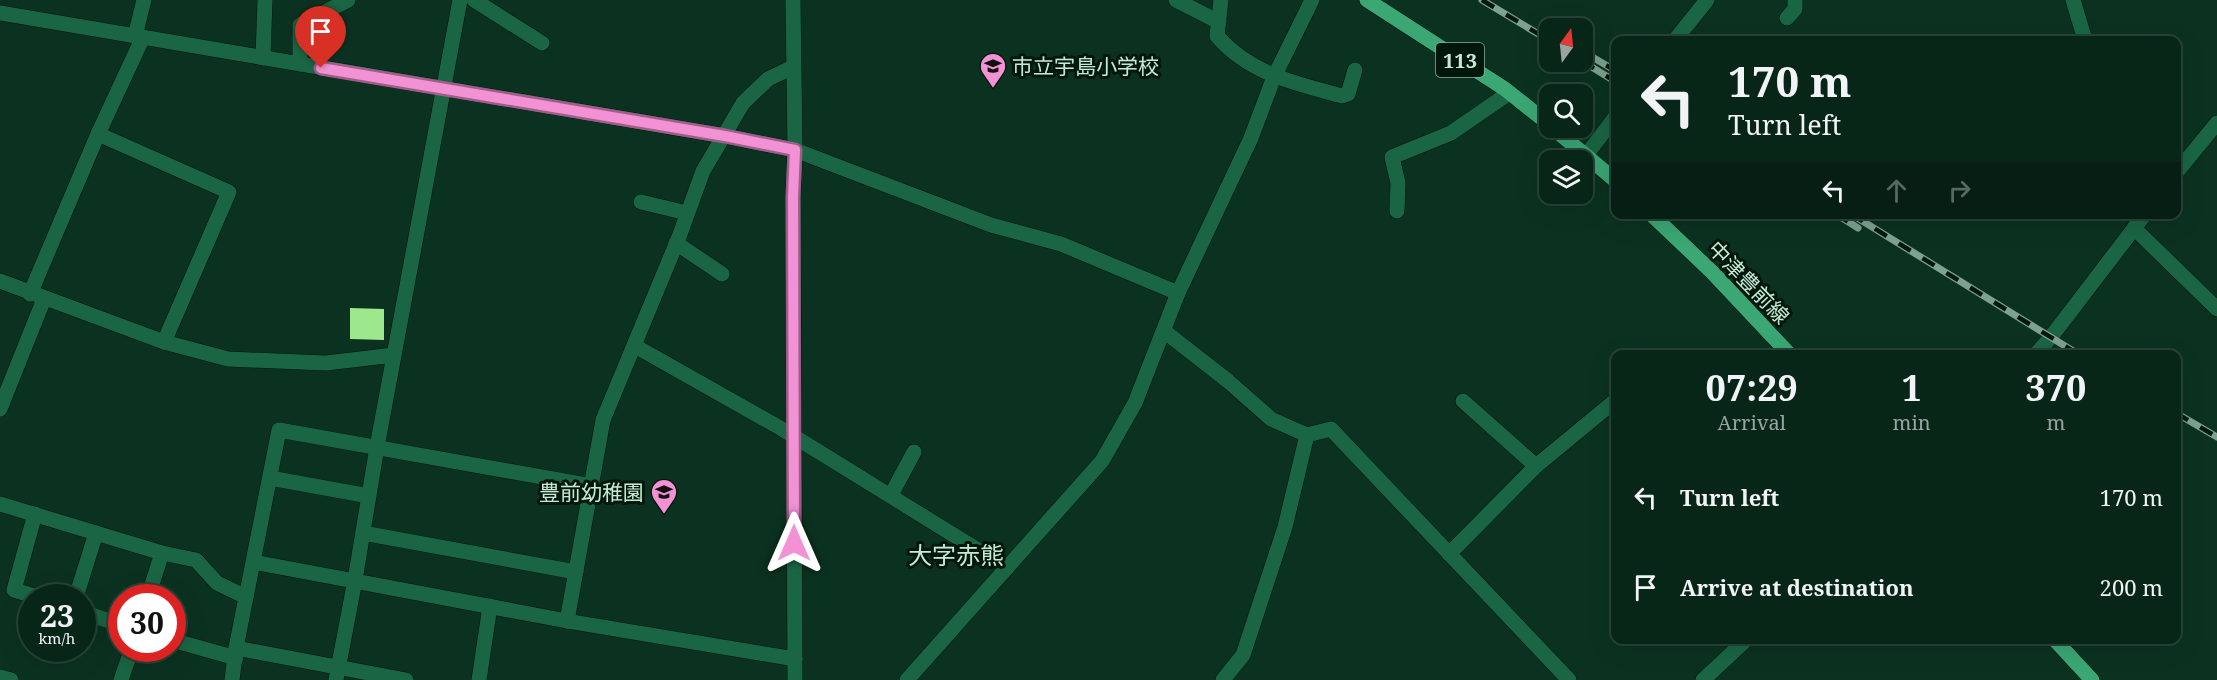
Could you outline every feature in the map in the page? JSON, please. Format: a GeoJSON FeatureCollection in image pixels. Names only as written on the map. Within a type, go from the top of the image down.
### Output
{"type":"FeatureCollection","features":[{"type":"Feature","properties":{"kind":"main road","name":"113"},"geometry":{"type":"LineString","coordinates":[[1367,0],[1509,93],[1539,116]]}},
{"type":"Feature","properties":{"kind":"main road"},"geometry":{"type":"LineString","coordinates":[[1566,138],[1582,150]]}},
{"type":"Feature","properties":{"kind":"main road"},"geometry":{"type":"LineString","coordinates":[[1593,160],[1611,176]]}},
{"type":"Feature","properties":{"kind":"main road","name":"中津豊前線"},"geometry":{"type":"LineString","coordinates":[[1656,219],[1713,272],[1785,350]]}},
{"type":"Feature","properties":{"kind":"main road"},"geometry":{"type":"LineString","coordinates":[[2059,644],[2092,680]]}},
{"type":"Feature","properties":{"kind":"street"},"geometry":{"type":"LineString","coordinates":[[0,409],[37,297],[98,134],[139,37],[144,0]]}},
{"type":"Feature","properties":{"kind":"street"},"geometry":{"type":"LineString","coordinates":[[263,58],[266,0]]}},
{"type":"Feature","properties":{"kind":"street"},"geometry":{"type":"LineString","coordinates":[[300,64],[300,25],[348,0]]}},
{"type":"Feature","properties":{"kind":"street"},"geometry":{"type":"LineString","coordinates":[[337,674],[356,580],[377,447],[460,0]]}},
{"type":"Feature","properties":{"kind":"street"},"geometry":{"type":"LineString","coordinates":[[474,0],[542,43]]}},
{"type":"Feature","properties":{"kind":"street"},"geometry":{"type":"LineString","coordinates":[[793,0],[795,680]]}},
{"type":"Feature","properties":{"kind":"street"},"geometry":{"type":"LineString","coordinates":[[1176,0],[1220,22]]}},
{"type":"Feature","properties":{"kind":"street"},"geometry":{"type":"LineString","coordinates":[[1221,0],[1217,36],[1230,51],[1274,77],[1342,96],[1348,94],[1355,70]]}},
{"type":"Feature","properties":{"kind":"street"},"geometry":{"type":"LineString","coordinates":[[908,680],[948,632],[1102,461],[1135,404],[1178,293],[1251,138],[1274,77],[1312,0]]}},
{"type":"Feature","properties":{"kind":"street"},"geometry":{"type":"LineString","coordinates":[[1678,36],[1707,0]]}},
{"type":"Feature","properties":{"kind":"street"},"geometry":{"type":"LineString","coordinates":[[1787,18],[1795,9],[1796,0]]}},
{"type":"Feature","properties":{"kind":"street"},"geometry":{"type":"LineString","coordinates":[[2073,0],[2084,36]]}},
{"type":"Feature","properties":{"kind":"street"},"geometry":{"type":"LineString","coordinates":[[0,12],[725,136],[795,150],[991,225],[1061,244],[1178,293]]}},
{"type":"Feature","properties":{"kind":"street"},"geometry":{"type":"LineString","coordinates":[[567,621],[603,420],[703,171],[725,136],[734,116],[755,89],[768,78],[793,67]]}},
{"type":"Feature","properties":{"kind":"street"},"geometry":{"type":"LineString","coordinates":[[1397,211],[1398,183],[1392,157],[1451,133],[1509,93]]}},
{"type":"Feature","properties":{"kind":"street"},"geometry":{"type":"LineString","coordinates":[[1590,150],[1611,123]]}},
{"type":"Feature","properties":{"kind":"street"},"geometry":{"type":"LineString","coordinates":[[2181,165],[2217,123]]}},
{"type":"Feature","properties":{"kind":"street"},"geometry":{"type":"LineString","coordinates":[[98,134],[229,192],[164,342]]}},
{"type":"Feature","properties":{"kind":"street"},"geometry":{"type":"LineString","coordinates":[[641,202],[687,213]]}},
{"type":"Feature","properties":{"kind":"street"},"geometry":{"type":"LineString","coordinates":[[2040,350],[2141,219]]}},
{"type":"Feature","properties":{"kind":"street"},"geometry":{"type":"LineString","coordinates":[[2134,228],[2217,309]]}},
{"type":"Feature","properties":{"kind":"street"},"geometry":{"type":"LineString","coordinates":[[676,243],[722,274]]}},
{"type":"Feature","properties":{"kind":"street"},"geometry":{"type":"LineString","coordinates":[[0,281],[37,297],[164,342],[228,359],[275,363],[326,363],[394,355]]}},
{"type":"Feature","properties":{"kind":"street"},"geometry":{"type":"LineString","coordinates":[[1164,331],[1228,381],[1271,419],[1307,435],[1331,429],[1569,680]]}},
{"type":"Feature","properties":{"kind":"street"},"geometry":{"type":"LineString","coordinates":[[634,346],[891,495],[1007,568]]}},
{"type":"Feature","properties":{"kind":"street"},"geometry":{"type":"LineString","coordinates":[[1463,401],[1536,466]]}},
{"type":"Feature","properties":{"kind":"street"},"geometry":{"type":"LineString","coordinates":[[1449,554],[1536,466],[1611,404]]}},
{"type":"Feature","properties":{"kind":"street"},"geometry":{"type":"LineString","coordinates":[[232,680],[279,430],[592,486]]}},
{"type":"Feature","properties":{"kind":"street"},"geometry":{"type":"LineString","coordinates":[[1223,680],[1243,655],[1285,528],[1307,435]]}},
{"type":"Feature","properties":{"kind":"street"},"geometry":{"type":"LineString","coordinates":[[891,495],[914,452]]}},
{"type":"Feature","properties":{"kind":"street"},"geometry":{"type":"LineString","coordinates":[[270,478],[369,496]]}},
{"type":"Feature","properties":{"kind":"street"},"geometry":{"type":"LineString","coordinates":[[0,504],[162,553],[196,560],[217,583],[246,597]]}},
{"type":"Feature","properties":{"kind":"street"},"geometry":{"type":"LineString","coordinates":[[18,591],[14,590],[35,514]]}},
{"type":"Feature","properties":{"kind":"street"},"geometry":{"type":"LineString","coordinates":[[363,532],[576,573]]}},
{"type":"Feature","properties":{"kind":"street"},"geometry":{"type":"LineString","coordinates":[[80,584],[96,533]]}},
{"type":"Feature","properties":{"kind":"street"},"geometry":{"type":"LineString","coordinates":[[152,584],[162,553]]}},
{"type":"Feature","properties":{"kind":"street"},"geometry":{"type":"LineString","coordinates":[[254,562],[567,621],[795,659]]}},
{"type":"Feature","properties":{"kind":"street"},"geometry":{"type":"LineString","coordinates":[[479,680],[490,606]]}},
{"type":"Feature","properties":{"kind":"street"},"geometry":{"type":"LineString","coordinates":[[186,643],[337,674],[406,680]]}},
{"type":"Feature","properties":{"kind":"street"},"geometry":{"type":"LineString","coordinates":[[1703,680],[1741,644]]}},
{"type":"Feature","properties":{"kind":"street"},"geometry":{"type":"LineString","coordinates":[[121,680],[127,662]]}},
{"type":"Feature","properties":{"kind":"street"},"geometry":{"type":"LineString","coordinates":[[0,677],[11,680]]}},
{"type":"Feature","properties":{"kind":"building"},"geometry":{"type":"Polygon","coordinates":[[[350,308],[384,309],[384,340],[350,339],[350,308]]]}},
{"type":"Feature","properties":{"kind":"railway"},"geometry":{"type":"LineString","coordinates":[[1482,0],[1539,34]]}},
{"type":"Feature","properties":{"kind":"railway"},"geometry":{"type":"LineString","coordinates":[[1593,57],[1611,68]]}},
{"type":"Feature","properties":{"kind":"railway"},"geometry":{"type":"LineString","coordinates":[[1593,68],[1611,79]]}},
{"type":"Feature","properties":{"kind":"railway"},"geometry":{"type":"LineString","coordinates":[[1844,219],[1858,228]]}},
{"type":"Feature","properties":{"kind":"railway"},"geometry":{"type":"LineString","coordinates":[[1859,219],[2072,350]]}},
{"type":"Feature","properties":{"kind":"railway"},"geometry":{"type":"LineString","coordinates":[[2181,416],[2217,437]]}},
{"type":"Feature","properties":{"kind":"place","name":"市立宇島小学校"},"geometry":{"type":"Point","coordinates":[993,89]}},
{"type":"Feature","properties":{"kind":"place","name":"豊前幼稚園"},"geometry":{"type":"Point","coordinates":[664,515]}},
{"type":"Feature","properties":{"kind":"district","name":"大字赤熊"},"geometry":{"type":"Point","coordinates":[956,554]}},
{"type":"Feature","properties":{"kind":"route"},"geometry":{"type":"LineString","coordinates":[[321,68],[725,136],[795,150],[793,197],[794,543]]}}]}
